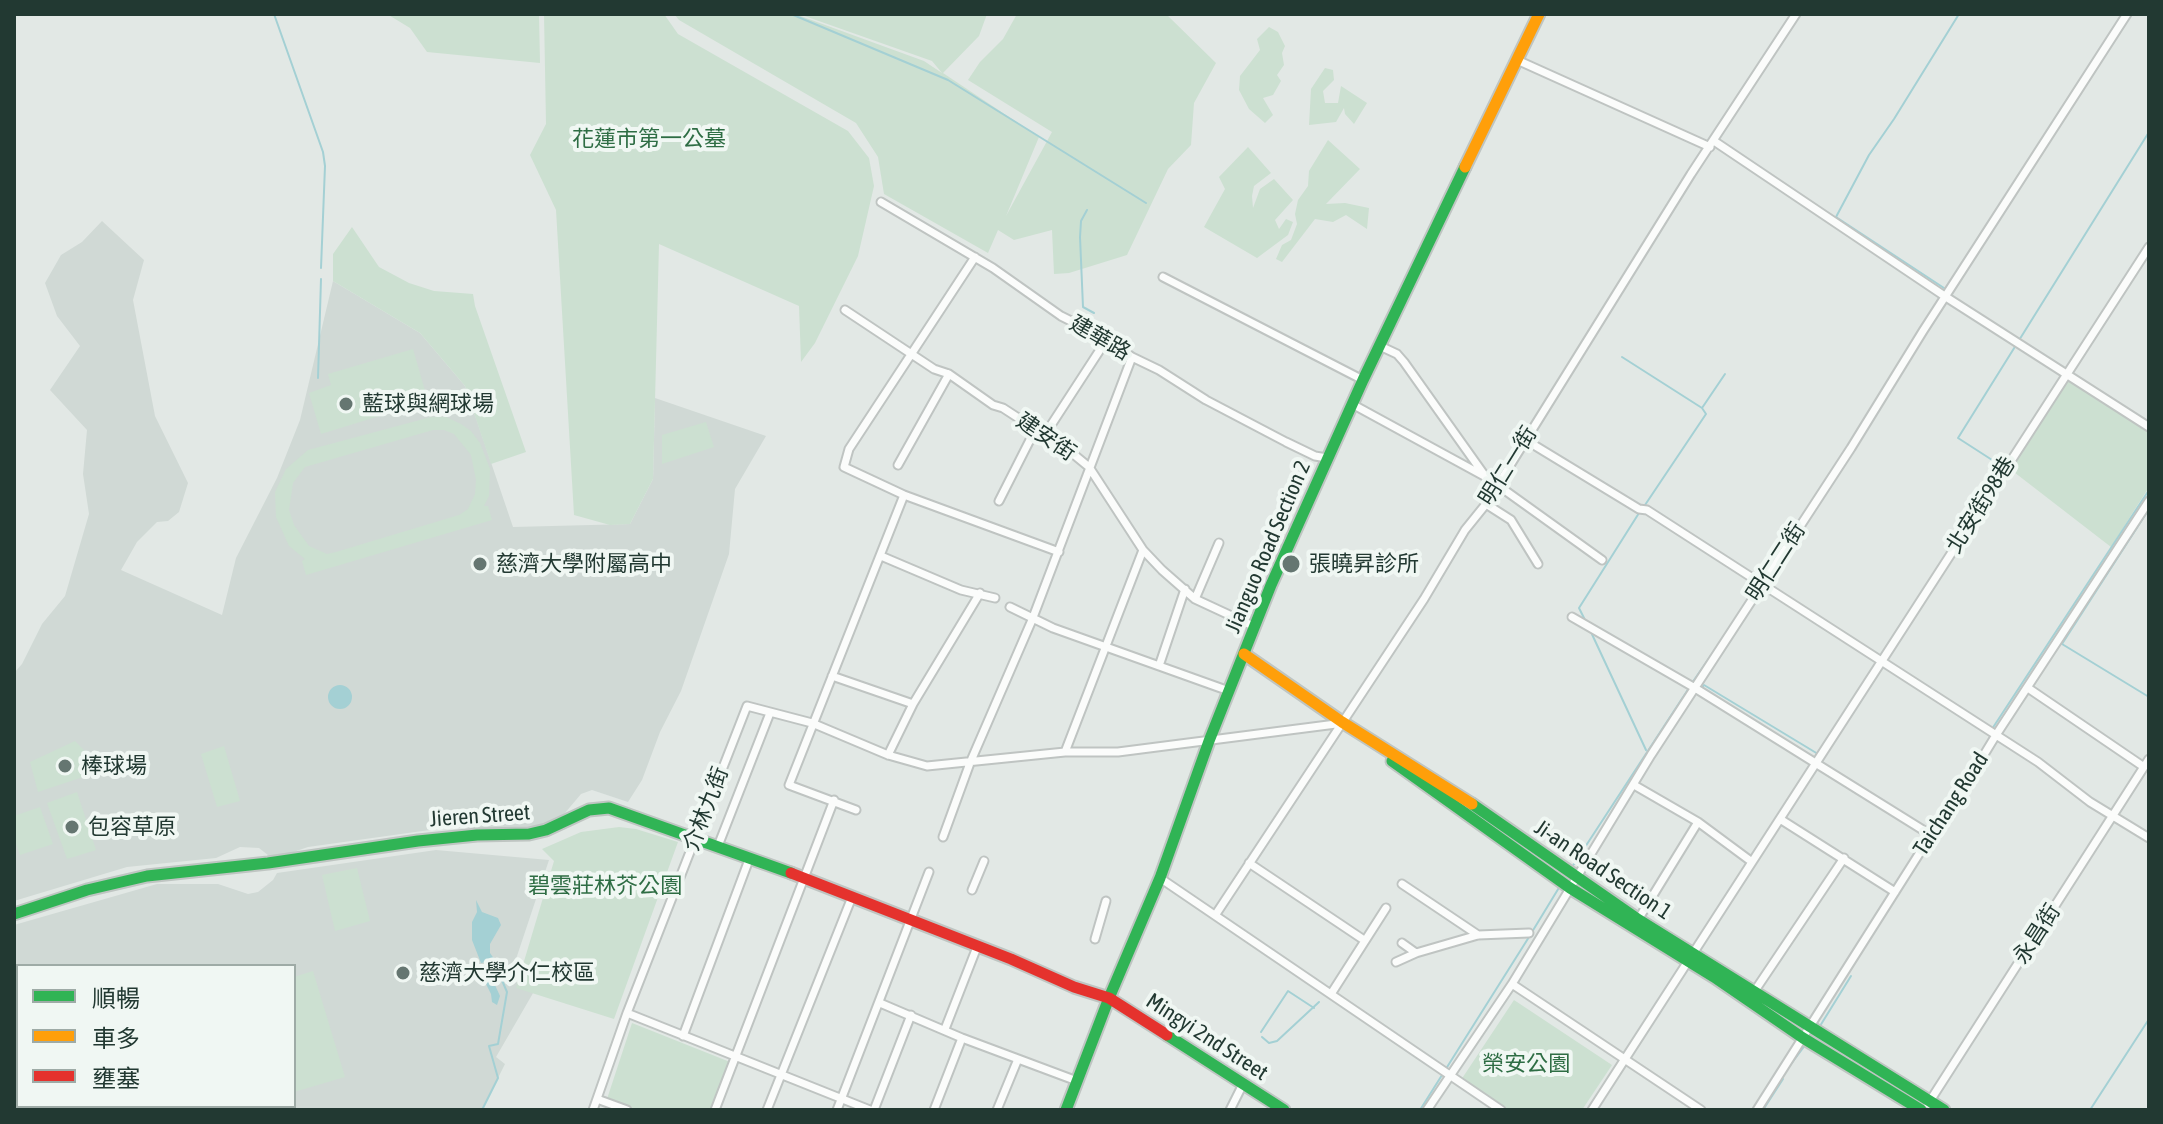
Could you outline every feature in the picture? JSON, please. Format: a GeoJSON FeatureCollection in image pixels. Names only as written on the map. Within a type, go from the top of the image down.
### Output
{"type":"FeatureCollection","features":[{"type":"Feature","properties":{"kind":"street","name":"Jianguo Road Section 2"},"geometry":{"type":"LineString","coordinates":[[1066,1110],[1160,878],[1253,626],[1363,380],[1539,14]]}},
{"type":"Feature","properties":{"kind":"street","name":"明仁一街"},"geometry":{"type":"LineString","coordinates":[[1216,914],[1424,599],[1465,530],[1486,504],[1524,439],[1796,14]]}},
{"type":"Feature","properties":{"kind":"street","name":"明仁二街"},"geometry":{"type":"LineString","coordinates":[[1427,1110],[1512,984],[1695,688],[2127,14]]}},
{"type":"Feature","properties":{"kind":"street"},"geometry":{"type":"LineString","coordinates":[[1517,60],[1712,144],[2149,427]]}},
{"type":"Feature","properties":{"kind":"street","name":"建華路"},"geometry":{"type":"LineString","coordinates":[[881,202],[975,257],[1061,316],[1107,339],[1132,357],[1286,442],[1315,456],[1327,458]]}},
{"type":"Feature","properties":{"kind":"street","name":"北安街98巷"},"geometry":{"type":"LineString","coordinates":[[1592,1110],[2149,247]]}},
{"type":"Feature","properties":{"kind":"street"},"geometry":{"type":"LineString","coordinates":[[975,257],[849,449],[844,467],[904,495],[1059,552]]}},
{"type":"Feature","properties":{"kind":"street"},"geometry":{"type":"LineString","coordinates":[[1163,277],[1363,380]]}},
{"type":"Feature","properties":{"kind":"street","name":"建安街"},"geometry":{"type":"LineString","coordinates":[[845,310],[934,369],[949,374],[1089,467],[1143,550],[1195,599],[1253,626]]}},
{"type":"Feature","properties":{"kind":"street"},"geometry":{"type":"LineString","coordinates":[[1044,436],[1107,339]]}},
{"type":"Feature","properties":{"kind":"street"},"geometry":{"type":"LineString","coordinates":[[1380,346],[1397,354],[1404,362],[1485,476]]}},
{"type":"Feature","properties":{"kind":"street"},"geometry":{"type":"LineString","coordinates":[[943,837],[970,763],[1059,552],[1132,357]]}},
{"type":"Feature","properties":{"kind":"street"},"geometry":{"type":"LineString","coordinates":[[898,465],[949,374]]}},
{"type":"Feature","properties":{"kind":"street"},"geometry":{"type":"LineString","coordinates":[[1352,404],[1485,476],[1602,560]]}},
{"type":"Feature","properties":{"kind":"street"},"geometry":{"type":"LineString","coordinates":[[999,501],[1035,430]]}},
{"type":"Feature","properties":{"kind":"street"},"geometry":{"type":"LineString","coordinates":[[1524,439],[1639,509],[1647,510],[1996,735],[2149,838]]}},
{"type":"Feature","properties":{"kind":"street"},"geometry":{"type":"LineString","coordinates":[[856,810],[789,785],[904,495]]}},
{"type":"Feature","properties":{"kind":"street","name":"Taichang Road"},"geometry":{"type":"LineString","coordinates":[[1757,1110],[1931,835],[1948,814],[2149,501]]}},
{"type":"Feature","properties":{"kind":"street"},"geometry":{"type":"LineString","coordinates":[[1486,504],[1511,520],[1538,564]]}},
{"type":"Feature","properties":{"kind":"street"},"geometry":{"type":"LineString","coordinates":[[1195,599],[1219,543]]}},
{"type":"Feature","properties":{"kind":"street"},"geometry":{"type":"LineString","coordinates":[[1065,752],[1143,550]]}},
{"type":"Feature","properties":{"kind":"street"},"geometry":{"type":"LineString","coordinates":[[881,556],[961,590],[995,598]]}},
{"type":"Feature","properties":{"kind":"street"},"geometry":{"type":"LineString","coordinates":[[1159,666],[1185,589]]}},
{"type":"Feature","properties":{"kind":"street"},"geometry":{"type":"LineString","coordinates":[[888,755],[913,704],[980,593]]}},
{"type":"Feature","properties":{"kind":"street"},"geometry":{"type":"LineString","coordinates":[[1010,607],[1053,628],[1229,691]]}},
{"type":"Feature","properties":{"kind":"street"},"geometry":{"type":"LineString","coordinates":[[1572,617],[1695,688],[1931,835]]}},
{"type":"Feature","properties":{"kind":"street","name":"Ji-an Road Section 1"},"geometry":{"type":"LineString","coordinates":[[1243,658],[1636,924],[1925,1107],[1944,1110]]}},
{"type":"Feature","properties":{"kind":"street"},"geometry":{"type":"LineString","coordinates":[[832,676],[913,704]]}},
{"type":"Feature","properties":{"kind":"street"},"geometry":{"type":"LineString","coordinates":[[2028,688],[2144,767]]}},
{"type":"Feature","properties":{"kind":"street","name":"介林九街"},"geometry":{"type":"LineString","coordinates":[[593,1110],[627,1013],[747,706],[812,723],[888,755],[927,766],[1065,752],[1118,752],[1339,724]]}},
{"type":"Feature","properties":{"kind":"street"},"geometry":{"type":"LineString","coordinates":[[718,846],[770,713]]}},
{"type":"Feature","properties":{"kind":"street","name":"永昌街"},"geometry":{"type":"LineString","coordinates":[[1925,1107],[2149,759]]}},
{"type":"Feature","properties":{"kind":"street"},"geometry":{"type":"LineString","coordinates":[[1634,785],[1698,822],[1752,862]]}},
{"type":"Feature","properties":{"kind":"street"},"geometry":{"type":"LineString","coordinates":[[715,1110],[834,800]]}},
{"type":"Feature","properties":{"kind":"street","name":"Jieren Street"},"geometry":{"type":"LineString","coordinates":[[14,914],[98,887],[147,876],[268,863],[432,839],[529,834],[546,830],[589,810],[609,808],[750,857],[1074,987],[1109,998]]}},
{"type":"Feature","properties":{"kind":"street"},"geometry":{"type":"LineString","coordinates":[[1780,819],[1895,892]]}},
{"type":"Feature","properties":{"kind":"street"},"geometry":{"type":"LineString","coordinates":[[1636,924],[1698,822]]}},
{"type":"Feature","properties":{"kind":"street"},"geometry":{"type":"LineString","coordinates":[[683,1036],[750,857]]}},
{"type":"Feature","properties":{"kind":"street"},"geometry":{"type":"LineString","coordinates":[[1751,995],[1844,858]]}},
{"type":"Feature","properties":{"kind":"street"},"geometry":{"type":"LineString","coordinates":[[972,890],[984,861]]}},
{"type":"Feature","properties":{"kind":"street"},"geometry":{"type":"LineString","coordinates":[[1249,863],[1364,940]]}},
{"type":"Feature","properties":{"kind":"street"},"geometry":{"type":"LineString","coordinates":[[837,1110],[929,872]]}},
{"type":"Feature","properties":{"kind":"street"},"geometry":{"type":"LineString","coordinates":[[1160,878],[1501,1110]]}},
{"type":"Feature","properties":{"kind":"street"},"geometry":{"type":"LineString","coordinates":[[1402,884],[1478,935]]}},
{"type":"Feature","properties":{"kind":"street"},"geometry":{"type":"LineString","coordinates":[[767,1110],[852,897]]}},
{"type":"Feature","properties":{"kind":"street"},"geometry":{"type":"LineString","coordinates":[[1095,939],[1106,901]]}},
{"type":"Feature","properties":{"kind":"street"},"geometry":{"type":"LineString","coordinates":[[1331,994],[1386,908]]}},
{"type":"Feature","properties":{"kind":"street"},"geometry":{"type":"LineString","coordinates":[[1396,962],[1478,935],[1529,933]]}},
{"type":"Feature","properties":{"kind":"street"},"geometry":{"type":"LineString","coordinates":[[1402,943],[1416,953]]}},
{"type":"Feature","properties":{"kind":"street"},"geometry":{"type":"LineString","coordinates":[[945,1029],[977,947]]}},
{"type":"Feature","properties":{"kind":"street"},"geometry":{"type":"LineString","coordinates":[[1512,984],[1701,1110]]}},
{"type":"Feature","properties":{"kind":"street","name":"Mingyi 2nd Street"},"geometry":{"type":"LineString","coordinates":[[1109,998],[1284,1110]]}},
{"type":"Feature","properties":{"kind":"street"},"geometry":{"type":"LineString","coordinates":[[880,1003],[1077,1081]]}},
{"type":"Feature","properties":{"kind":"street"},"geometry":{"type":"LineString","coordinates":[[627,1013],[872,1110],[911,1015]]}},
{"type":"Feature","properties":{"kind":"street"},"geometry":{"type":"LineString","coordinates":[[934,1110],[962,1038]]}},
{"type":"Feature","properties":{"kind":"street"},"geometry":{"type":"LineString","coordinates":[[997,1110],[1018,1059]]}},
{"type":"Feature","properties":{"kind":"street"},"geometry":{"type":"LineString","coordinates":[[1230,1110],[1243,1084]]}},
{"type":"Feature","properties":{"kind":"street"},"geometry":{"type":"LineString","coordinates":[[597,1099],[627,1110]]}},
{"type":"Feature","properties":{"kind":"shaded area","name":"慈濟大學附屬高中"},"geometry":{"type":"Polygon","coordinates":[[[102,221],[144,260],[133,300],[155,416],[188,483],[179,512],[168,521],[157,522],[137,542],[121,570],[222,615],[236,558],[277,478],[300,420],[333,281],[420,333],[465,386],[513,527],[630,524],[653,479],[655,398],[766,436],[735,489],[729,554],[681,691],[660,732],[642,780],[628,802],[592,790],[581,794],[565,813],[544,827],[518,831],[451,827],[308,847],[273,859],[259,848],[240,847],[216,858],[127,867],[14,901],[14,673],[22,664],[42,624],[65,596],[89,514],[83,474],[87,430],[50,390],[80,346],[57,316],[45,283],[61,255],[82,242],[102,221]]]}},
{"type":"Feature","properties":{"kind":"shaded area","name":"慈濟大學介仁校區"},"geometry":{"type":"Polygon","coordinates":[[[436,850],[549,860],[509,980],[536,988],[496,1057],[505,1064],[482,1110],[39,1110],[296,1108],[296,964],[16,964],[16,1034],[14,1027],[14,925],[157,884],[218,884],[248,894],[258,892],[277,873],[436,850]]]}},
{"type":"Feature","properties":{"kind":"green space"},"geometry":{"type":"Polygon","coordinates":[[[387,14],[539,14],[540,63],[427,52],[410,28],[387,14]]]}},
{"type":"Feature","properties":{"kind":"green space","name":"花蓮市第一公墓"},"geometry":{"type":"Polygon","coordinates":[[[544,14],[664,14],[678,34],[848,131],[869,158],[874,186],[858,256],[815,343],[801,362],[799,306],[659,244],[653,479],[630,524],[610,525],[574,515],[556,210],[530,155],[546,124],[544,14]]]}},
{"type":"Feature","properties":{"kind":"green space"},"geometry":{"type":"Polygon","coordinates":[[[674,14],[795,14],[924,61],[942,73],[932,61],[799,14],[987,14],[979,36],[943,73],[1039,137],[1006,216],[1052,132],[968,80],[980,62],[1003,39],[1017,14],[1166,14],[1216,63],[1194,103],[1191,145],[1168,169],[1127,255],[1069,273],[1054,274],[1052,230],[1014,240],[998,230],[988,253],[884,194],[878,157],[856,123],[679,20],[674,14]]]}},
{"type":"Feature","properties":{"kind":"green space"},"geometry":{"type":"Polygon","coordinates":[[[1269,27],[1278,32],[1285,46],[1282,53],[1284,65],[1277,75],[1281,81],[1273,95],[1263,98],[1273,115],[1265,123],[1249,109],[1239,90],[1240,76],[1260,50],[1257,39],[1269,27]]]}},
{"type":"Feature","properties":{"kind":"green space"},"geometry":{"type":"Polygon","coordinates":[[[1325,68],[1333,70],[1334,80],[1323,91],[1325,103],[1338,103],[1341,86],[1367,103],[1354,124],[1344,108],[1336,122],[1309,125],[1311,89],[1325,68]]]}},
{"type":"Feature","properties":{"kind":"green space"},"geometry":{"type":"Polygon","coordinates":[[[1328,140],[1360,169],[1326,204],[1345,203],[1369,208],[1367,229],[1346,215],[1333,222],[1315,219],[1282,262],[1276,259],[1282,245],[1291,240],[1297,224],[1295,214],[1298,200],[1308,186],[1309,171],[1328,140]]]}},
{"type":"Feature","properties":{"kind":"green space"},"geometry":{"type":"Polygon","coordinates":[[[1248,147],[1271,173],[1254,186],[1253,208],[1260,189],[1274,179],[1293,200],[1275,220],[1279,229],[1286,219],[1293,222],[1288,235],[1257,258],[1204,227],[1225,189],[1219,177],[1248,147]]]}},
{"type":"Feature","properties":{"kind":"green space"},"geometry":{"type":"Polygon","coordinates":[[[352,227],[379,267],[409,283],[434,291],[473,294],[526,452],[491,464],[465,386],[420,333],[333,281],[333,254],[352,227]]]}},
{"type":"Feature","properties":{"kind":"green space"},"geometry":{"type":"Polygon","coordinates":[[[413,349],[428,401],[321,434],[309,393],[331,385],[328,374],[413,349]]]}},
{"type":"Feature","properties":{"kind":"green space"},"geometry":{"type":"Polygon","coordinates":[[[2071,376],[2149,426],[2149,487],[2111,547],[2010,469],[2071,376]]]}},
{"type":"Feature","properties":{"kind":"green space"},"geometry":{"type":"Polygon","coordinates":[[[431,417],[446,417],[471,431],[480,443],[490,469],[489,496],[484,506],[488,506],[492,520],[306,575],[302,561],[305,559],[289,546],[276,517],[275,492],[286,469],[308,450],[431,417]],[[433,430],[305,467],[293,483],[289,510],[294,525],[309,546],[327,554],[336,552],[459,515],[468,509],[475,494],[476,480],[471,455],[454,434],[433,430]]]}},
{"type":"Feature","properties":{"kind":"green space"},"geometry":{"type":"Polygon","coordinates":[[[706,422],[714,447],[662,464],[662,435],[706,422]]]}},
{"type":"Feature","properties":{"kind":"green space","name":"棒球場"},"geometry":{"type":"Polygon","coordinates":[[[75,741],[104,770],[38,792],[30,762],[75,741]]]}},
{"type":"Feature","properties":{"kind":"green space"},"geometry":{"type":"Polygon","coordinates":[[[224,746],[240,801],[217,807],[201,754],[224,746]]]}},
{"type":"Feature","properties":{"kind":"green space","name":"包容草原"},"geometry":{"type":"Polygon","coordinates":[[[77,792],[96,850],[67,859],[47,803],[77,792]]]}},
{"type":"Feature","properties":{"kind":"green space"},"geometry":{"type":"Polygon","coordinates":[[[40,807],[53,844],[20,855],[14,838],[14,816],[40,807]]]}},
{"type":"Feature","properties":{"kind":"green space","name":"碧雲莊林芥公園"},"geometry":{"type":"Polygon","coordinates":[[[619,827],[678,842],[614,1019],[516,988],[554,861],[542,849],[581,832],[619,827]]]}},
{"type":"Feature","properties":{"kind":"green space"},"geometry":{"type":"Polygon","coordinates":[[[357,868],[370,921],[335,931],[322,875],[357,868]]]}},
{"type":"Feature","properties":{"kind":"green space"},"geometry":{"type":"Polygon","coordinates":[[[313,971],[345,1077],[296,1091],[296,976],[313,971]]]}},
{"type":"Feature","properties":{"kind":"green space","name":"榮安公園"},"geometry":{"type":"Polygon","coordinates":[[[1514,1000],[1612,1065],[1582,1110],[1498,1110],[1459,1083],[1514,1000]]]}},
{"type":"Feature","properties":{"kind":"green space"},"geometry":{"type":"Polygon","coordinates":[[[632,1023],[730,1062],[711,1110],[638,1110],[607,1099],[632,1023]]]}},
{"type":"Feature","properties":{"kind":"water"},"geometry":{"type":"Polygon","coordinates":[[[340,685],[349,688],[352,697],[349,706],[340,709],[331,706],[328,697],[331,688],[340,685]]]}},
{"type":"Feature","properties":{"kind":"water"},"geometry":{"type":"Polygon","coordinates":[[[476,900],[482,912],[498,918],[501,925],[490,944],[490,953],[497,963],[495,985],[500,996],[497,1005],[492,1002],[483,978],[484,973],[492,969],[491,961],[481,963],[472,940],[476,900]]]}},
{"type":"Feature","properties":{"kind":"waterway"},"geometry":{"type":"LineString","coordinates":[[274,14],[323,152],[321,268]]}},
{"type":"Feature","properties":{"kind":"waterway"},"geometry":{"type":"LineString","coordinates":[[791,14],[948,80],[1146,203]]}},
{"type":"Feature","properties":{"kind":"waterway"},"geometry":{"type":"LineString","coordinates":[[1947,290],[1836,217],[1869,155],[1959,14]]}},
{"type":"Feature","properties":{"kind":"waterway"},"geometry":{"type":"LineString","coordinates":[[1991,485],[2003,467],[1958,438],[2149,132]]}},
{"type":"Feature","properties":{"kind":"waterway"},"geometry":{"type":"LineString","coordinates":[[1087,210],[1081,221],[1080,237],[1083,307],[1094,313]]}},
{"type":"Feature","properties":{"kind":"waterway"},"geometry":{"type":"LineString","coordinates":[[318,378],[321,279]]}},
{"type":"Feature","properties":{"kind":"waterway"},"geometry":{"type":"LineString","coordinates":[[1622,357],[1702,408]]}},
{"type":"Feature","properties":{"kind":"waterway"},"geometry":{"type":"LineString","coordinates":[[1643,508],[1706,414],[1702,408],[1725,374]]}},
{"type":"Feature","properties":{"kind":"waterway"},"geometry":{"type":"LineString","coordinates":[[1992,729],[2149,490]]}},
{"type":"Feature","properties":{"kind":"waterway"},"geometry":{"type":"LineString","coordinates":[[2149,509],[2062,644],[2149,697]]}},
{"type":"Feature","properties":{"kind":"waterway"},"geometry":{"type":"LineString","coordinates":[[1585,620],[1579,608],[1639,513]]}},
{"type":"Feature","properties":{"kind":"waterway"},"geometry":{"type":"LineString","coordinates":[[1692,683],[1734,622]]}},
{"type":"Feature","properties":{"kind":"waterway"},"geometry":{"type":"LineString","coordinates":[[1590,630],[1646,750]]}},
{"type":"Feature","properties":{"kind":"waterway"},"geometry":{"type":"LineString","coordinates":[[1701,689],[1704,685],[1818,754]]}},
{"type":"Feature","properties":{"kind":"waterway"},"geometry":{"type":"LineString","coordinates":[[1572,867],[1689,688]]}},
{"type":"Feature","properties":{"kind":"waterway"},"geometry":{"type":"LineString","coordinates":[[1532,932],[1560,886]]}},
{"type":"Feature","properties":{"kind":"waterway"},"geometry":{"type":"LineString","coordinates":[[1420,1110],[1529,937]]}},
{"type":"Feature","properties":{"kind":"waterway"},"geometry":{"type":"LineString","coordinates":[[482,1110],[498,1078],[489,1046],[498,1044],[507,992],[501,978],[502,960],[497,963]]}},
{"type":"Feature","properties":{"kind":"waterway"},"geometry":{"type":"LineString","coordinates":[[1820,1026],[1851,976]]}},
{"type":"Feature","properties":{"kind":"waterway"},"geometry":{"type":"LineString","coordinates":[[1261,1032],[1288,991],[1314,1008]]}},
{"type":"Feature","properties":{"kind":"waterway"},"geometry":{"type":"LineString","coordinates":[[1262,1037],[1269,1043],[1277,1041],[1319,1002]]}},
{"type":"Feature","properties":{"kind":"waterway"},"geometry":{"type":"LineString","coordinates":[[2090,1110],[2149,1019]]}},
{"type":"Feature","properties":{"kind":"waterway"},"geometry":{"type":"LineString","coordinates":[[1788,1068],[1806,1044]]}},
{"type":"Feature","properties":{"kind":"waterway"},"geometry":{"type":"LineString","coordinates":[[1763,1110],[1783,1079]]}},
{"type":"Feature","properties":{"kind":"traffic: fast"},"geometry":{"type":"LineString","coordinates":[[1066,1110],[1160,878],[1209,741],[1271,585],[1363,380],[1465,167]]}},
{"type":"Feature","properties":{"kind":"traffic: fast"},"geometry":{"type":"LineString","coordinates":[[1392,761],[1570,888],[1921,1110]]}},
{"type":"Feature","properties":{"kind":"traffic: fast"},"geometry":{"type":"LineString","coordinates":[[1472,804],[1639,920],[1944,1110]]}},
{"type":"Feature","properties":{"kind":"traffic: fast"},"geometry":{"type":"LineString","coordinates":[[14,914],[87,890],[147,876],[268,863],[418,841],[529,834],[546,830],[589,810],[609,808],[791,873]]}},
{"type":"Feature","properties":{"kind":"traffic: fast"},"geometry":{"type":"LineString","coordinates":[[1167,1035],[1284,1110]]}},
{"type":"Feature","properties":{"kind":"traffic: slow"},"geometry":{"type":"LineString","coordinates":[[1465,167],[1539,14]]}},
{"type":"Feature","properties":{"kind":"traffic: slow"},"geometry":{"type":"LineString","coordinates":[[1244,654],[1342,722],[1472,804]]}},
{"type":"Feature","properties":{"kind":"traffic: jam"},"geometry":{"type":"LineString","coordinates":[[791,873],[1011,959],[1074,987],[1109,998],[1167,1035]]}},
{"type":"Feature","properties":{"kind":"place","name":"藍球與網球場"},"geometry":{"type":"Point","coordinates":[346,404]}},
{"type":"Feature","properties":{"kind":"place","name":"慈濟大學附屬高中"},"geometry":{"type":"Point","coordinates":[480,564]}},
{"type":"Feature","properties":{"kind":"place","name":"張曉昇診所"},"geometry":{"type":"Point","coordinates":[1291,564]}},
{"type":"Feature","properties":{"kind":"place","name":"棒球場"},"geometry":{"type":"Point","coordinates":[65,766]}},
{"type":"Feature","properties":{"kind":"place","name":"包容草原"},"geometry":{"type":"Point","coordinates":[72,827]}},
{"type":"Feature","properties":{"kind":"place","name":"慈濟大學介仁校區"},"geometry":{"type":"Point","coordinates":[403,973]}}]}
